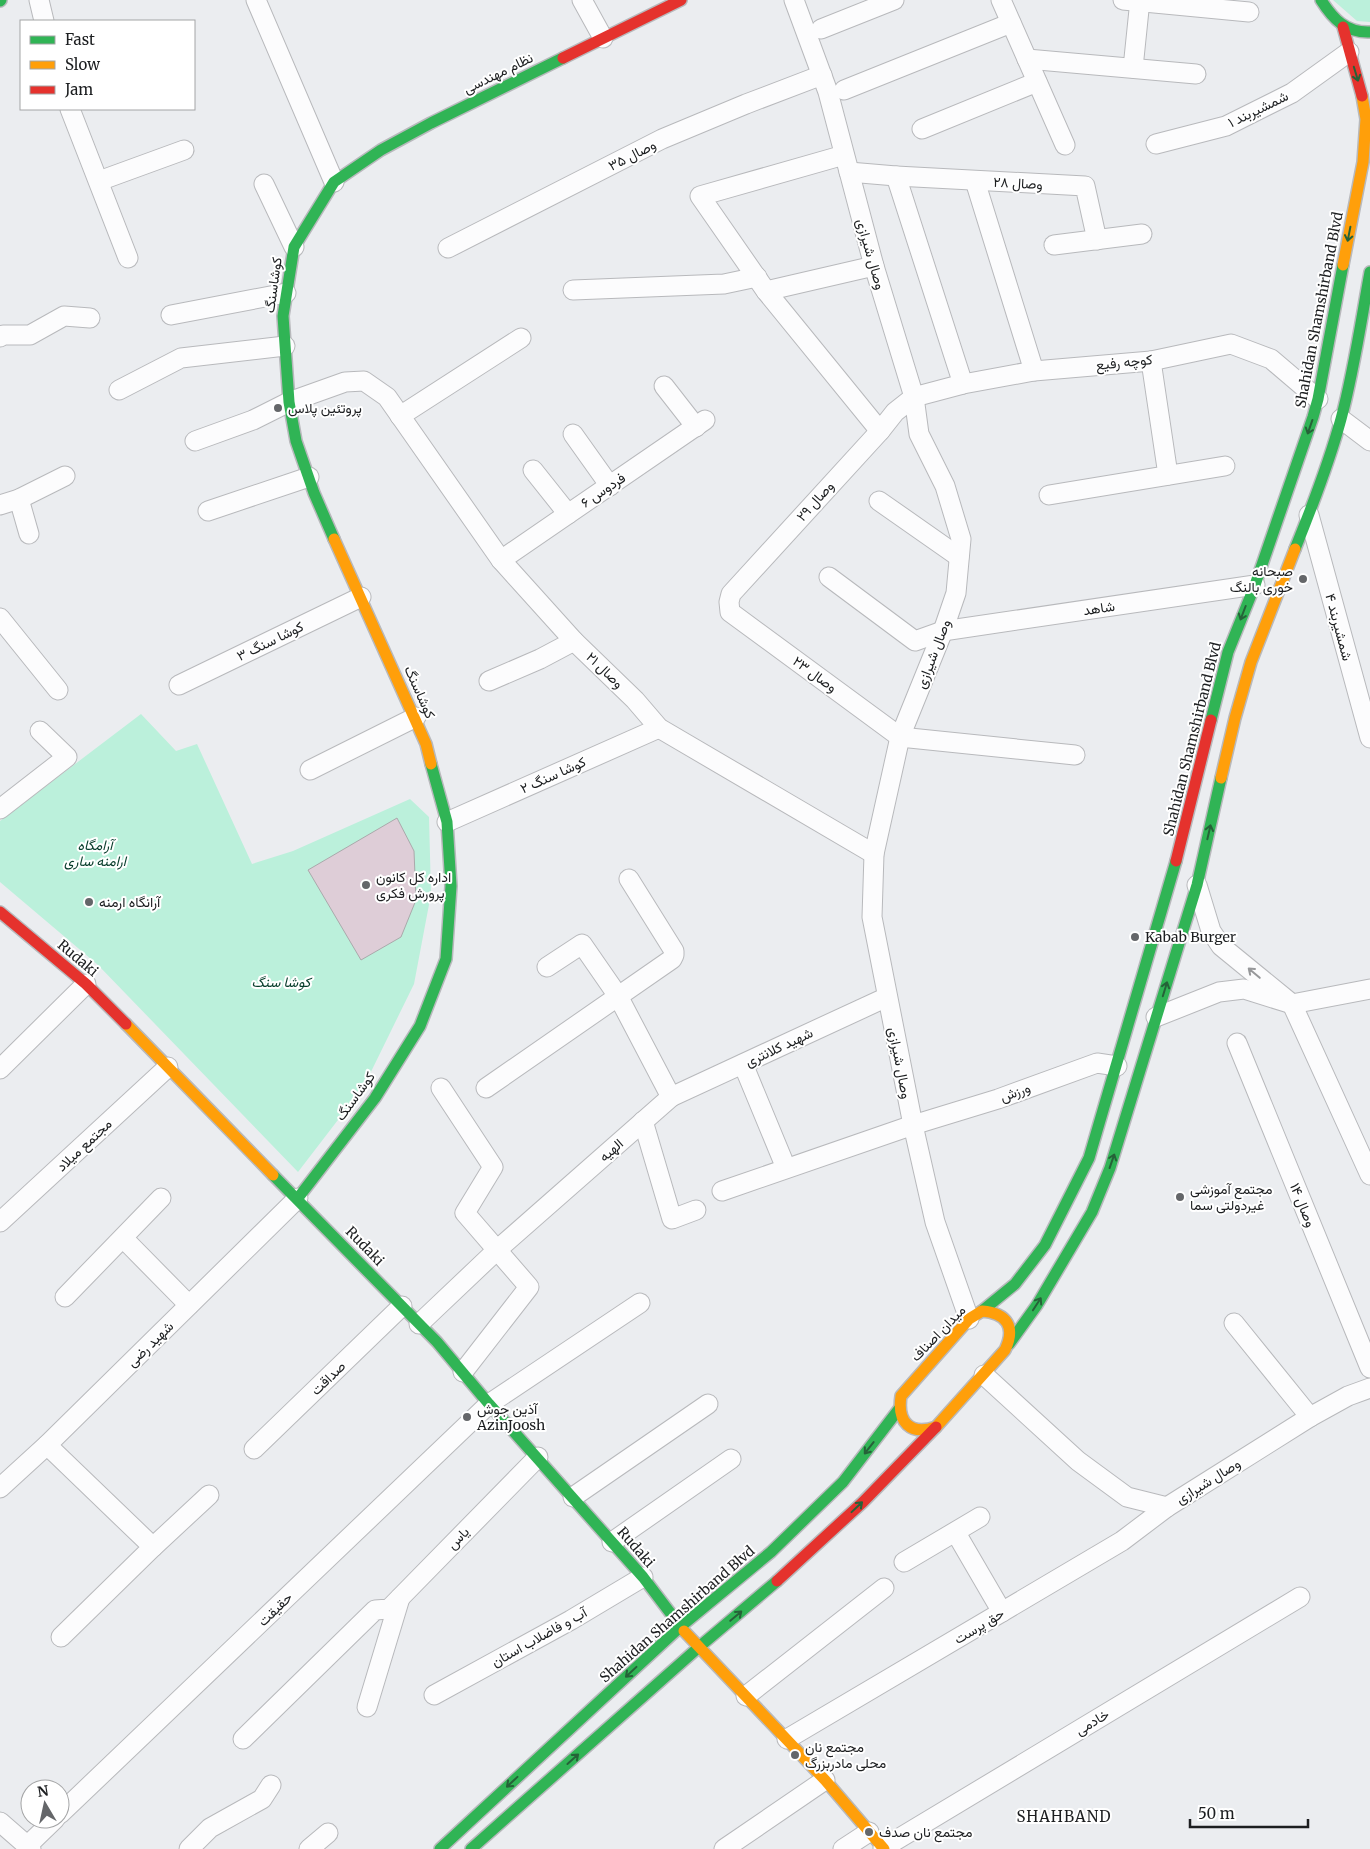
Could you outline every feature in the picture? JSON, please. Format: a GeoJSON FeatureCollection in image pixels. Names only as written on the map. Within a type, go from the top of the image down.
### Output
{"type":"FeatureCollection","features":[{"type":"Feature","properties":{"kind":"main road","name":"نظام مهندسی"},"geometry":{"type":"LineString","coordinates":[[334,182],[381,150],[431,123],[681,0]]}},
{"type":"Feature","properties":{"kind":"main road"},"geometry":{"type":"LineString","coordinates":[[1321,0],[1331,17],[1343,27],[1354,31],[1370,32]]}},
{"type":"Feature","properties":{"kind":"main road","name":"Shahidan Shamshirband Blvd"},"geometry":{"type":"LineString","coordinates":[[975,1315],[1014,1284],[1046,1245],[1090,1158],[1171,882],[1228,652],[1254,585],[1318,399],[1363,162],[1366,119],[1360,88],[1343,27]]}},
{"type":"Feature","properties":{"kind":"main road","name":"کوشاسنگ"},"geometry":{"type":"LineString","coordinates":[[298,1198],[374,1098],[420,1026],[446,959],[451,886],[447,822],[426,744],[416,717],[314,493],[296,441],[289,402],[283,316],[294,247],[334,182]]}},
{"type":"Feature","properties":{"kind":"main road"},"geometry":{"type":"LineString","coordinates":[[471,1849],[699,1647],[789,1571],[863,1502],[936,1427],[984,1375],[1009,1344],[1037,1305],[1092,1212],[1110,1168],[1124,1126],[1197,885],[1235,718],[1251,662],[1309,515],[1341,419],[1355,358],[1370,272]]}},
{"type":"Feature","properties":{"kind":"main road","name":"Rudaki"},"geometry":{"type":"LineString","coordinates":[[0,912],[86,984],[298,1198],[437,1342],[489,1404],[643,1577],[680,1627],[699,1647]]}},
{"type":"Feature","properties":{"kind":"main road","name":"میدان اصناف"},"geometry":{"type":"LineString","coordinates":[[899,1409],[905,1391],[975,1315],[996,1313],[1003,1317],[1010,1329],[1009,1344]]}},
{"type":"Feature","properties":{"kind":"main road"},"geometry":{"type":"LineString","coordinates":[[899,1409],[904,1422],[915,1430],[930,1430],[936,1427]]}},
{"type":"Feature","properties":{"kind":"main road","name":"Shahidan Shamshirband Blvd"},"geometry":{"type":"LineString","coordinates":[[444,1848],[680,1627],[771,1552],[843,1482],[899,1409]]}},
{"type":"Feature","properties":{"kind":"main road"},"geometry":{"type":"LineString","coordinates":[[699,1647],[825,1780],[884,1849]]}},
{"type":"Feature","properties":{"kind":"street"},"geometry":{"type":"LineString","coordinates":[[39,0],[44,20]]}},
{"type":"Feature","properties":{"kind":"street"},"geometry":{"type":"LineString","coordinates":[[256,0],[334,182]]}},
{"type":"Feature","properties":{"kind":"street"},"geometry":{"type":"LineString","coordinates":[[582,0],[603,38]]}},
{"type":"Feature","properties":{"kind":"street","name":"وصال شیرازی"},"geometry":{"type":"LineString","coordinates":[[794,0],[828,92],[874,266],[914,397],[919,434],[945,486],[961,539],[956,593],[943,631],[900,737],[874,854],[872,916],[912,1125],[935,1222],[975,1315]]}},
{"type":"Feature","properties":{"kind":"street"},"geometry":{"type":"LineString","coordinates":[[821,29],[894,0]]}},
{"type":"Feature","properties":{"kind":"street"},"geometry":{"type":"LineString","coordinates":[[1001,0],[1065,145]]}},
{"type":"Feature","properties":{"kind":"street"},"geometry":{"type":"LineString","coordinates":[[1133,68],[1134,1],[1249,12]]}},
{"type":"Feature","properties":{"kind":"street"},"geometry":{"type":"LineString","coordinates":[[844,90],[1011,23]]}},
{"type":"Feature","properties":{"kind":"street","name":"شمشیربند ۱"},"geometry":{"type":"LineString","coordinates":[[1156,144],[1226,126],[1292,93],[1349,52]]}},
{"type":"Feature","properties":{"kind":"street"},"geometry":{"type":"LineString","coordinates":[[1027,59],[1196,74]]}},
{"type":"Feature","properties":{"kind":"street","name":"وصال ۳۵"},"geometry":{"type":"LineString","coordinates":[[448,248],[662,139],[822,75]]}},
{"type":"Feature","properties":{"kind":"street"},"geometry":{"type":"LineString","coordinates":[[922,129],[1037,82]]}},
{"type":"Feature","properties":{"kind":"street"},"geometry":{"type":"LineString","coordinates":[[70,110],[128,258]]}},
{"type":"Feature","properties":{"kind":"street"},"geometry":{"type":"LineString","coordinates":[[99,181],[184,150]]}},
{"type":"Feature","properties":{"kind":"street"},"geometry":{"type":"LineString","coordinates":[[847,164],[700,196],[761,284],[880,431]]}},
{"type":"Feature","properties":{"kind":"street","name":"وصال ۲۸"},"geometry":{"type":"LineString","coordinates":[[847,164],[896,176],[1085,186],[1097,240]]}},
{"type":"Feature","properties":{"kind":"street"},"geometry":{"type":"LineString","coordinates":[[896,176],[963,384]]}},
{"type":"Feature","properties":{"kind":"street"},"geometry":{"type":"LineString","coordinates":[[976,181],[1034,371]]}},
{"type":"Feature","properties":{"kind":"street"},"geometry":{"type":"LineString","coordinates":[[264,184],[294,247]]}},
{"type":"Feature","properties":{"kind":"street"},"geometry":{"type":"LineString","coordinates":[[1054,246],[1142,234]]}},
{"type":"Feature","properties":{"kind":"street"},"geometry":{"type":"LineString","coordinates":[[573,290],[761,284],[874,266]]}},
{"type":"Feature","properties":{"kind":"street"},"geometry":{"type":"LineString","coordinates":[[171,315],[286,293]]}},
{"type":"Feature","properties":{"kind":"street"},"geometry":{"type":"LineString","coordinates":[[0,337],[3,335],[30,335],[64,316],[90,318]]}},
{"type":"Feature","properties":{"kind":"street"},"geometry":{"type":"LineString","coordinates":[[400,416],[521,338]]}},
{"type":"Feature","properties":{"kind":"street","name":"کوچه رفیع"},"geometry":{"type":"LineString","coordinates":[[914,397],[963,384],[1034,371],[1150,361],[1231,344],[1271,359],[1318,399]]}},
{"type":"Feature","properties":{"kind":"street"},"geometry":{"type":"LineString","coordinates":[[119,390],[181,358],[285,346]]}},
{"type":"Feature","properties":{"kind":"street"},"geometry":{"type":"LineString","coordinates":[[1150,361],[1168,475]]}},
{"type":"Feature","properties":{"kind":"street","name":"وصال ۲۱"},"geometry":{"type":"LineString","coordinates":[[195,440],[253,420],[289,402],[345,382],[364,381],[387,397],[501,560],[574,641],[635,700],[659,728],[874,854]]}},
{"type":"Feature","properties":{"kind":"street","name":"فردوس ۶"},"geometry":{"type":"LineString","coordinates":[[501,560],[701,424],[664,386]]}},
{"type":"Feature","properties":{"kind":"street","name":"وصال ۲۹"},"geometry":{"type":"LineString","coordinates":[[730,612],[729,602],[731,594],[880,431],[895,412],[914,397]]}},
{"type":"Feature","properties":{"kind":"street"},"geometry":{"type":"LineString","coordinates":[[1341,419],[1370,441]]}},
{"type":"Feature","properties":{"kind":"street"},"geometry":{"type":"LineString","coordinates":[[573,434],[610,486]]}},
{"type":"Feature","properties":{"kind":"street"},"geometry":{"type":"LineString","coordinates":[[1048,495],[1225,466]]}},
{"type":"Feature","properties":{"kind":"street"},"geometry":{"type":"LineString","coordinates":[[533,470],[568,514]]}},
{"type":"Feature","properties":{"kind":"street"},"geometry":{"type":"LineString","coordinates":[[0,505],[19,499],[65,476]]}},
{"type":"Feature","properties":{"kind":"street"},"geometry":{"type":"LineString","coordinates":[[208,512],[309,477]]}},
{"type":"Feature","properties":{"kind":"street"},"geometry":{"type":"LineString","coordinates":[[19,499],[29,534]]}},
{"type":"Feature","properties":{"kind":"street"},"geometry":{"type":"LineString","coordinates":[[879,501],[960,557]]}},
{"type":"Feature","properties":{"kind":"street","name":"شمشیربند ۴"},"geometry":{"type":"LineString","coordinates":[[1309,515],[1362,681],[1370,738]]}},
{"type":"Feature","properties":{"kind":"street","name":"شاهد"},"geometry":{"type":"LineString","coordinates":[[829,577],[915,641],[943,631],[1254,585]]}},
{"type":"Feature","properties":{"kind":"street","name":"کوشا سنگ ۳"},"geometry":{"type":"LineString","coordinates":[[179,685],[361,597]]}},
{"type":"Feature","properties":{"kind":"street","name":"وصال ۲۳"},"geometry":{"type":"LineString","coordinates":[[730,612],[900,737]]}},
{"type":"Feature","properties":{"kind":"street"},"geometry":{"type":"LineString","coordinates":[[0,618],[58,690]]}},
{"type":"Feature","properties":{"kind":"street"},"geometry":{"type":"LineString","coordinates":[[489,681],[540,659],[574,641]]}},
{"type":"Feature","properties":{"kind":"street"},"geometry":{"type":"LineString","coordinates":[[310,770],[416,717]]}},
{"type":"Feature","properties":{"kind":"street","name":"کوشا سنگ ۲"},"geometry":{"type":"LineString","coordinates":[[447,822],[659,728]]}},
{"type":"Feature","properties":{"kind":"street"},"geometry":{"type":"LineString","coordinates":[[0,809],[67,757],[40,731]]}},
{"type":"Feature","properties":{"kind":"street"},"geometry":{"type":"LineString","coordinates":[[900,737],[1075,754]]}},
{"type":"Feature","properties":{"kind":"street"},"geometry":{"type":"LineString","coordinates":[[486,1088],[672,959],[674,952],[629,879]]}},
{"type":"Feature","properties":{"kind":"street"},"geometry":{"type":"LineString","coordinates":[[1197,885],[1211,931],[1221,946],[1292,1004],[1369,1169]]}},
{"type":"Feature","properties":{"kind":"street"},"geometry":{"type":"LineString","coordinates":[[547,967],[582,944],[618,996],[671,1097]]}},
{"type":"Feature","properties":{"kind":"street"},"geometry":{"type":"LineString","coordinates":[[0,1069],[86,984]]}},
{"type":"Feature","properties":{"kind":"street"},"geometry":{"type":"LineString","coordinates":[[1156,1016],[1219,992],[1244,989],[1292,1004],[1370,989]]}},
{"type":"Feature","properties":{"kind":"street","name":"شهید کلانتری"},"geometry":{"type":"LineString","coordinates":[[671,1097],[887,997]]}},
{"type":"Feature","properties":{"kind":"street","name":"وصال ۱۴"},"geometry":{"type":"LineString","coordinates":[[1237,1043],[1370,1368]]}},
{"type":"Feature","properties":{"kind":"street","name":"ورزش"},"geometry":{"type":"LineString","coordinates":[[722,1191],[912,1125],[998,1099],[1097,1063],[1117,1066]]}},
{"type":"Feature","properties":{"kind":"street"},"geometry":{"type":"LineString","coordinates":[[743,1064],[786,1168]]}},
{"type":"Feature","properties":{"kind":"street","name":"مجتمع میلاد"},"geometry":{"type":"LineString","coordinates":[[0,1222],[168,1067]]}},
{"type":"Feature","properties":{"kind":"street"},"geometry":{"type":"LineString","coordinates":[[442,1088],[493,1167],[465,1212],[529,1287],[463,1372]]}},
{"type":"Feature","properties":{"kind":"street","name":"الهیه"},"geometry":{"type":"LineString","coordinates":[[419,1324],[498,1250],[671,1097]]}},
{"type":"Feature","properties":{"kind":"street"},"geometry":{"type":"LineString","coordinates":[[644,1121],[672,1219],[696,1210]]}},
{"type":"Feature","properties":{"kind":"street"},"geometry":{"type":"LineString","coordinates":[[65,1297],[161,1198]]}},
{"type":"Feature","properties":{"kind":"street","name":"شهید رضی"},"geometry":{"type":"LineString","coordinates":[[0,1488],[47,1445],[298,1198]]}},
{"type":"Feature","properties":{"kind":"street"},"geometry":{"type":"LineString","coordinates":[[122,1238],[189,1305]]}},
{"type":"Feature","properties":{"kind":"street","name":"حقیقت"},"geometry":{"type":"LineString","coordinates":[[70,1804],[489,1404],[640,1303]]}},
{"type":"Feature","properties":{"kind":"street","name":"صداقت"},"geometry":{"type":"LineString","coordinates":[[254,1449],[402,1306]]}},
{"type":"Feature","properties":{"kind":"street"},"geometry":{"type":"LineString","coordinates":[[1234,1323],[1310,1417]]}},
{"type":"Feature","properties":{"kind":"street","name":"وصال شیرازی"},"geometry":{"type":"LineString","coordinates":[[984,1375],[1078,1462],[1127,1497],[1167,1506],[1310,1417],[1348,1396],[1370,1388]]}},
{"type":"Feature","properties":{"kind":"street"},"geometry":{"type":"LineString","coordinates":[[573,1497],[708,1404]]}},
{"type":"Feature","properties":{"kind":"street"},"geometry":{"type":"LineString","coordinates":[[47,1445],[153,1547]]}},
{"type":"Feature","properties":{"kind":"street","name":"یاس"},"geometry":{"type":"LineString","coordinates":[[243,1739],[374,1610],[389,1609],[538,1457]]}},
{"type":"Feature","properties":{"kind":"street"},"geometry":{"type":"LineString","coordinates":[[612,1542],[732,1459]]}},
{"type":"Feature","properties":{"kind":"street"},"geometry":{"type":"LineString","coordinates":[[61,1637],[209,1495]]}},
{"type":"Feature","properties":{"kind":"street","name":"حق پرست"},"geometry":{"type":"LineString","coordinates":[[787,1739],[1122,1541],[1167,1506]]}},
{"type":"Feature","properties":{"kind":"street"},"geometry":{"type":"LineString","coordinates":[[904,1562],[956,1533],[980,1517]]}},
{"type":"Feature","properties":{"kind":"street"},"geometry":{"type":"LineString","coordinates":[[956,1533],[1002,1612]]}},
{"type":"Feature","properties":{"kind":"street","name":"آب و فاضلاب استان"},"geometry":{"type":"LineString","coordinates":[[434,1695],[571,1620],[643,1577]]}},
{"type":"Feature","properties":{"kind":"street"},"geometry":{"type":"LineString","coordinates":[[746,1696],[884,1588]]}},
{"type":"Feature","properties":{"kind":"street","name":"خادمی"},"geometry":{"type":"LineString","coordinates":[[884,1849],[1300,1597]]}},
{"type":"Feature","properties":{"kind":"street"},"geometry":{"type":"LineString","coordinates":[[367,1707],[400,1598]]}},
{"type":"Feature","properties":{"kind":"street"},"geometry":{"type":"LineString","coordinates":[[724,1849],[825,1780]]}},
{"type":"Feature","properties":{"kind":"street"},"geometry":{"type":"LineString","coordinates":[[189,1849],[210,1828],[262,1799],[271,1785]]}},
{"type":"Feature","properties":{"kind":"street"},"geometry":{"type":"LineString","coordinates":[[0,1822],[29,1847],[46,1829]]}},
{"type":"Feature","properties":{"kind":"street"},"geometry":{"type":"LineString","coordinates":[[843,1849],[869,1832]]}},
{"type":"Feature","properties":{"kind":"street"},"geometry":{"type":"LineString","coordinates":[[309,1849],[328,1833]]}},
{"type":"Feature","properties":{"kind":"green space"},"geometry":{"type":"Polygon","coordinates":[[[1333,0],[1370,0],[1370,22],[1357,21],[1333,0]]]}},
{"type":"Feature","properties":{"kind":"green space","name":"کوشا سنگ"},"geometry":{"type":"Polygon","coordinates":[[[141,714],[176,751],[197,744],[252,864],[293,851],[410,799],[429,817],[431,894],[414,984],[364,1086],[298,1172],[98,965],[0,882],[0,821],[141,714]]]}},
{"type":"Feature","properties":{"kind":"building","name":"اداره کل کانون پرورش فکری"},"geometry":{"type":"Polygon","coordinates":[[[397,818],[414,851],[416,900],[401,937],[361,960],[308,870],[397,818]]]}},
{"type":"Feature","properties":{"kind":"traffic: fast"},"geometry":{"type":"LineString","coordinates":[[1321,0],[1335,19],[1347,27],[1361,32],[1370,32]]}},
{"type":"Feature","properties":{"kind":"traffic: fast"},"geometry":{"type":"LineString","coordinates":[[334,539],[314,493],[296,441],[289,402],[283,316],[294,247],[334,182],[381,150],[431,123],[563,58]]}},
{"type":"Feature","properties":{"kind":"traffic: fast"},"geometry":{"type":"LineString","coordinates":[[1211,720],[1228,652],[1255,585],[1313,417],[1343,265]]}},
{"type":"Feature","properties":{"kind":"traffic: fast"},"geometry":{"type":"LineString","coordinates":[[1295,549],[1320,485],[1346,401],[1370,272]]}},
{"type":"Feature","properties":{"kind":"traffic: fast"},"geometry":{"type":"LineString","coordinates":[[298,1198],[375,1098],[420,1026],[446,959],[451,886],[447,822],[431,764]]}},
{"type":"Feature","properties":{"kind":"traffic: fast"},"geometry":{"type":"LineString","coordinates":[[1009,1344],[1037,1305],[1092,1212],[1110,1168],[1197,885],[1221,778]]}},
{"type":"Feature","properties":{"kind":"traffic: fast"},"geometry":{"type":"LineString","coordinates":[[982,1311],[1015,1284],[1045,1245],[1089,1158],[1176,861]]}},
{"type":"Feature","properties":{"kind":"traffic: fast"},"geometry":{"type":"LineString","coordinates":[[273,1175],[437,1342],[489,1404],[643,1577],[684,1631]]}},
{"type":"Feature","properties":{"kind":"traffic: fast"},"geometry":{"type":"LineString","coordinates":[[440,1849],[680,1627],[771,1552],[843,1482],[899,1409]]}},
{"type":"Feature","properties":{"kind":"traffic: fast"},"geometry":{"type":"LineString","coordinates":[[471,1849],[699,1647],[777,1581]]}},
{"type":"Feature","properties":{"kind":"traffic: slow"},"geometry":{"type":"LineString","coordinates":[[1343,265],[1363,162],[1366,119],[1362,96]]}},
{"type":"Feature","properties":{"kind":"traffic: slow"},"geometry":{"type":"LineString","coordinates":[[334,539],[426,744],[431,764]]}},
{"type":"Feature","properties":{"kind":"traffic: slow"},"geometry":{"type":"LineString","coordinates":[[1221,778],[1251,662],[1295,549]]}},
{"type":"Feature","properties":{"kind":"traffic: slow"},"geometry":{"type":"LineString","coordinates":[[126,1024],[273,1175]]}},
{"type":"Feature","properties":{"kind":"traffic: slow"},"geometry":{"type":"LineString","coordinates":[[982,1311],[998,1315],[1007,1323],[1010,1334],[1005,1350],[936,1427],[919,1430],[907,1425],[901,1413],[901,1396],[969,1319],[982,1311]]}},
{"type":"Feature","properties":{"kind":"traffic: slow"},"geometry":{"type":"LineString","coordinates":[[684,1631],[825,1780],[884,1849]]}},
{"type":"Feature","properties":{"kind":"traffic: jam"},"geometry":{"type":"LineString","coordinates":[[563,58],[681,0]]}},
{"type":"Feature","properties":{"kind":"traffic: jam"},"geometry":{"type":"LineString","coordinates":[[1343,27],[1362,96]]}},
{"type":"Feature","properties":{"kind":"traffic: jam"},"geometry":{"type":"LineString","coordinates":[[1176,861],[1211,720]]}},
{"type":"Feature","properties":{"kind":"traffic: jam"},"geometry":{"type":"LineString","coordinates":[[0,912],[86,984],[126,1024]]}},
{"type":"Feature","properties":{"kind":"traffic: jam"},"geometry":{"type":"LineString","coordinates":[[777,1581],[863,1502],[936,1427]]}},
{"type":"Feature","properties":{"kind":"place","name":"پروتئین پلاس"},"geometry":{"type":"Point","coordinates":[278,408]}},
{"type":"Feature","properties":{"kind":"place","name":"صبحانه خوری بالنگ"},"geometry":{"type":"Point","coordinates":[1303,579]}},
{"type":"Feature","properties":{"kind":"place","name":"اداره کل کانون پرورش فکری"},"geometry":{"type":"Point","coordinates":[366,885]}},
{"type":"Feature","properties":{"kind":"place","name":"آرانگاه ارمنه"},"geometry":{"type":"Point","coordinates":[89,902]}},
{"type":"Feature","properties":{"kind":"place","name":"Kabab Burger"},"geometry":{"type":"Point","coordinates":[1135,937]}},
{"type":"Feature","properties":{"kind":"place","name":"مجتمع آموزشی غیردولتی سما"},"geometry":{"type":"Point","coordinates":[1180,1197]}},
{"type":"Feature","properties":{"kind":"place","name":"آذین جوش AzinJoosh"},"geometry":{"type":"Point","coordinates":[467,1417]}},
{"type":"Feature","properties":{"kind":"place","name":"مجتمع نان محلی مادربزرگ"},"geometry":{"type":"Point","coordinates":[795,1755]}},
{"type":"Feature","properties":{"kind":"place","name":"مجتمع نان صدف"},"geometry":{"type":"Point","coordinates":[869,1832]}},
{"type":"Feature","properties":{"kind":"district","name":"SHAHBAND"},"geometry":{"type":"Point","coordinates":[1064,1817]}},
{"type":"Feature","properties":{"kind":"park label","name":"آرامگاه ارامنه ساری"},"geometry":{"type":"Point","coordinates":[95,854]}}]}
